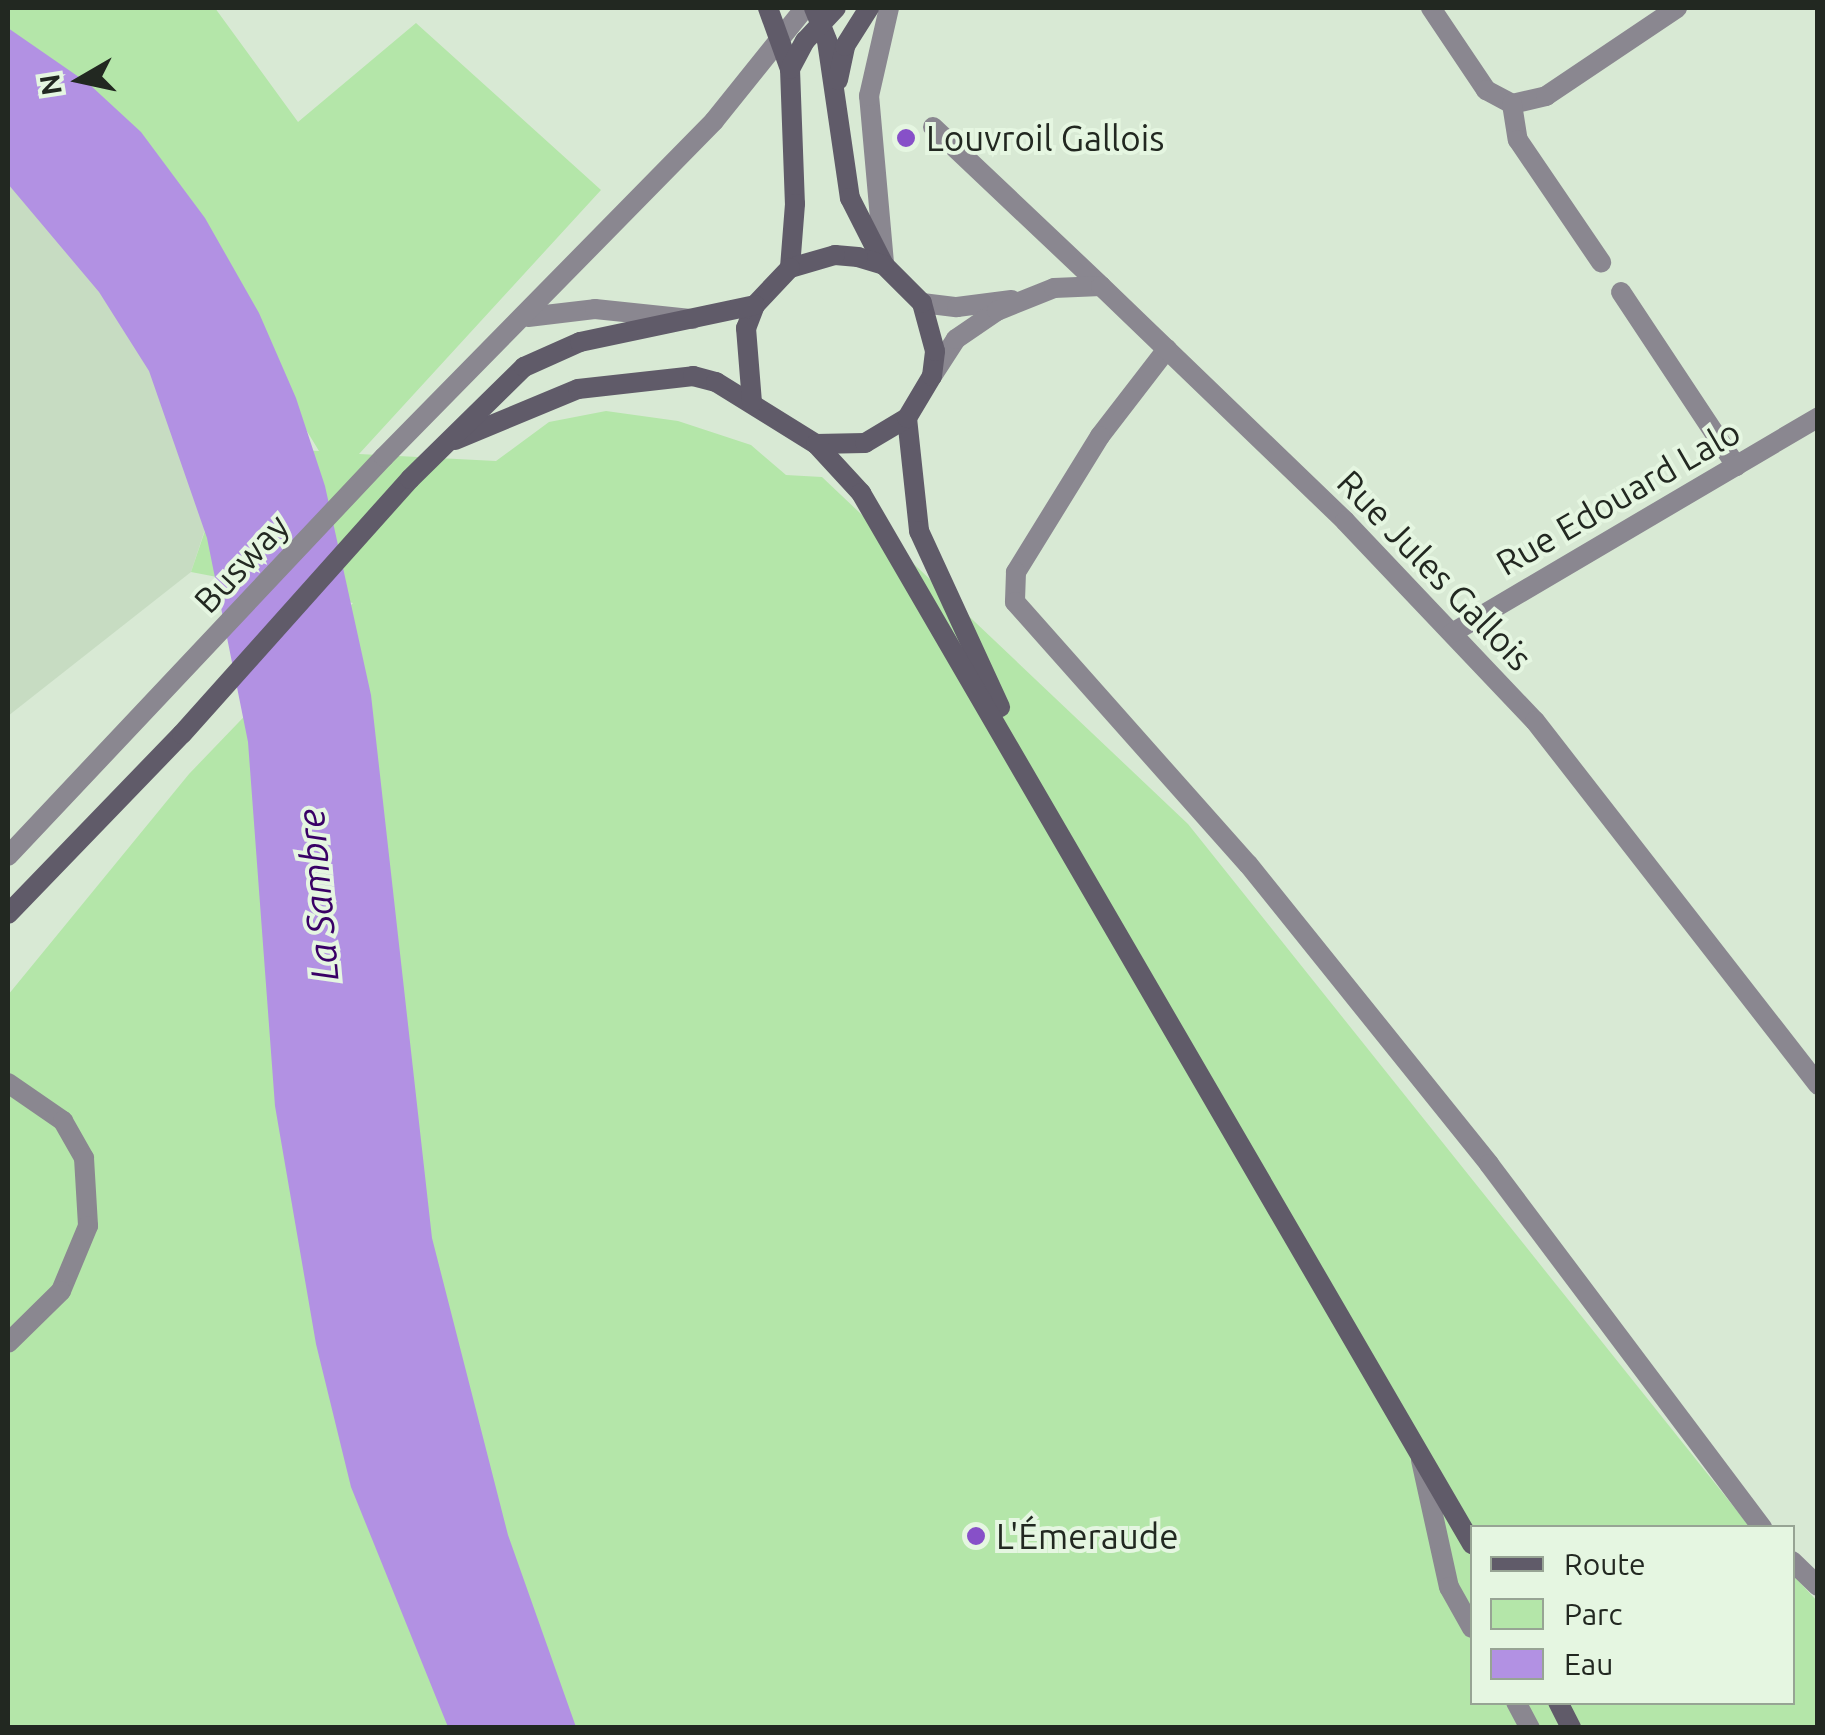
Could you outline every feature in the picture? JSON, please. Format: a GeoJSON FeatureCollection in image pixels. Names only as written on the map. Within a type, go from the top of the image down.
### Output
{"type":"FeatureCollection","features":[{"type":"Feature","properties":{"kind":"main road"},"geometry":{"type":"LineString","coordinates":[[768,8],[790,70],[796,204],[790,268]]}},
{"type":"Feature","properties":{"kind":"main road"},"geometry":{"type":"LineString","coordinates":[[813,13],[836,8]]}},
{"type":"Feature","properties":{"kind":"main road"},"geometry":{"type":"LineString","coordinates":[[836,92],[845,46],[870,8]]}},
{"type":"Feature","properties":{"kind":"main road"},"geometry":{"type":"LineString","coordinates":[[790,70],[813,13]]}},
{"type":"Feature","properties":{"kind":"main road"},"geometry":{"type":"LineString","coordinates":[[813,13],[836,92],[850,198],[884,265],[922,303],[932,326],[932,376],[907,418],[865,443],[816,444]]}},
{"type":"Feature","properties":{"kind":"main road"},"geometry":{"type":"LineString","coordinates":[[752,404],[744,353],[756,304],[790,268],[835,254],[884,265]]}},
{"type":"Feature","properties":{"kind":"main road"},"geometry":{"type":"LineString","coordinates":[[8,914],[182,734],[410,478],[524,368],[580,342],[701,320],[756,304]]}},
{"type":"Feature","properties":{"kind":"main road"},"geometry":{"type":"LineString","coordinates":[[444,445],[519,409],[642,377],[693,376],[752,404],[816,444],[861,493],[1071,847],[1470,1540]]}},
{"type":"Feature","properties":{"kind":"main road"},"geometry":{"type":"LineString","coordinates":[[907,418],[919,531],[1071,847]]}},
{"type":"Feature","properties":{"kind":"main road"},"geometry":{"type":"LineString","coordinates":[[1560,1705],[1571,1728]]}},
{"type":"Feature","properties":{"kind":"street"},"geometry":{"type":"LineString","coordinates":[[884,265],[869,96],[880,24],[889,8]]}},
{"type":"Feature","properties":{"kind":"street"},"geometry":{"type":"LineString","coordinates":[[1431,8],[1486,90],[1512,104],[1546,96],[1677,8]]}},
{"type":"Feature","properties":{"kind":"street","name":"Busway"},"geometry":{"type":"LineString","coordinates":[[8,856],[384,457],[526,317],[714,120],[781,36],[813,13]]}},
{"type":"Feature","properties":{"kind":"street"},"geometry":{"type":"LineString","coordinates":[[1512,104],[1518,140],[1601,262]]}},
{"type":"Feature","properties":{"kind":"street","name":"Rue Jules Gallois"},"geometry":{"type":"LineString","coordinates":[[933,126],[1167,349],[1536,721],[1818,1085]]}},
{"type":"Feature","properties":{"kind":"street"},"geometry":{"type":"LineString","coordinates":[[922,303],[957,307],[1024,299],[1076,284],[1101,286]]}},
{"type":"Feature","properties":{"kind":"street"},"geometry":{"type":"LineString","coordinates":[[1621,292],[1736,466]]}},
{"type":"Feature","properties":{"kind":"street"},"geometry":{"type":"LineString","coordinates":[[932,376],[956,339],[1024,299]]}},
{"type":"Feature","properties":{"kind":"street"},"geometry":{"type":"LineString","coordinates":[[526,317],[594,309],[701,320]]}},
{"type":"Feature","properties":{"kind":"street"},"geometry":{"type":"LineString","coordinates":[[1167,349],[1100,436],[1016,572],[1015,602],[1272,894],[1488,1164],[1760,1525]]}},
{"type":"Feature","properties":{"kind":"street","name":"Rue Edouard Lalo"},"geometry":{"type":"LineString","coordinates":[[1452,633],[1818,417]]}},
{"type":"Feature","properties":{"kind":"street"},"geometry":{"type":"LineString","coordinates":[[8,1083],[62,1122],[84,1158],[88,1226],[60,1290],[8,1343]]}},
{"type":"Feature","properties":{"kind":"street"},"geometry":{"type":"LineString","coordinates":[[1419,1448],[1449,1587],[1470,1624]]}},
{"type":"Feature","properties":{"kind":"street"},"geometry":{"type":"LineString","coordinates":[[1795,1564],[1818,1586]]}},
{"type":"Feature","properties":{"kind":"street"},"geometry":{"type":"LineString","coordinates":[[1518,1705],[1530,1728]]}},
{"type":"Feature","properties":{"kind":"shaded area"},"geometry":{"type":"Polygon","coordinates":[[[8,121],[232,447],[191,572],[8,716],[8,121]]]}},
{"type":"Feature","properties":{"kind":"green space"},"geometry":{"type":"Polygon","coordinates":[[[8,8],[215,8],[298,122],[416,23],[601,190],[359,454],[496,461],[549,422],[606,411],[678,421],[751,445],[786,475],[822,477],[1188,824],[1748,1525],[1470,1525],[1470,1705],[1795,1705],[1795,1577],[1817,1601],[1817,1727],[8,1727],[8,995],[189,774],[353,603],[191,572],[233,448],[319,451],[139,155],[8,59],[8,8]]]}},
{"type":"Feature","properties":{"kind":"water","name":"La Sambre"},"geometry":{"type":"Polygon","coordinates":[[[8,28],[89,84],[141,132],[205,218],[259,313],[296,398],[325,486],[371,695],[432,1238],[508,1535],[576,1727],[448,1727],[351,1487],[316,1344],[275,1106],[248,742],[207,538],[149,371],[99,292],[8,184],[8,28]]]}},
{"type":"Feature","properties":{"kind":"place","name":"Louvroil Gallois"},"geometry":{"type":"Point","coordinates":[906,138]}},
{"type":"Feature","properties":{"kind":"place","name":"L'Émeraude"},"geometry":{"type":"Point","coordinates":[976,1536]}}]}
